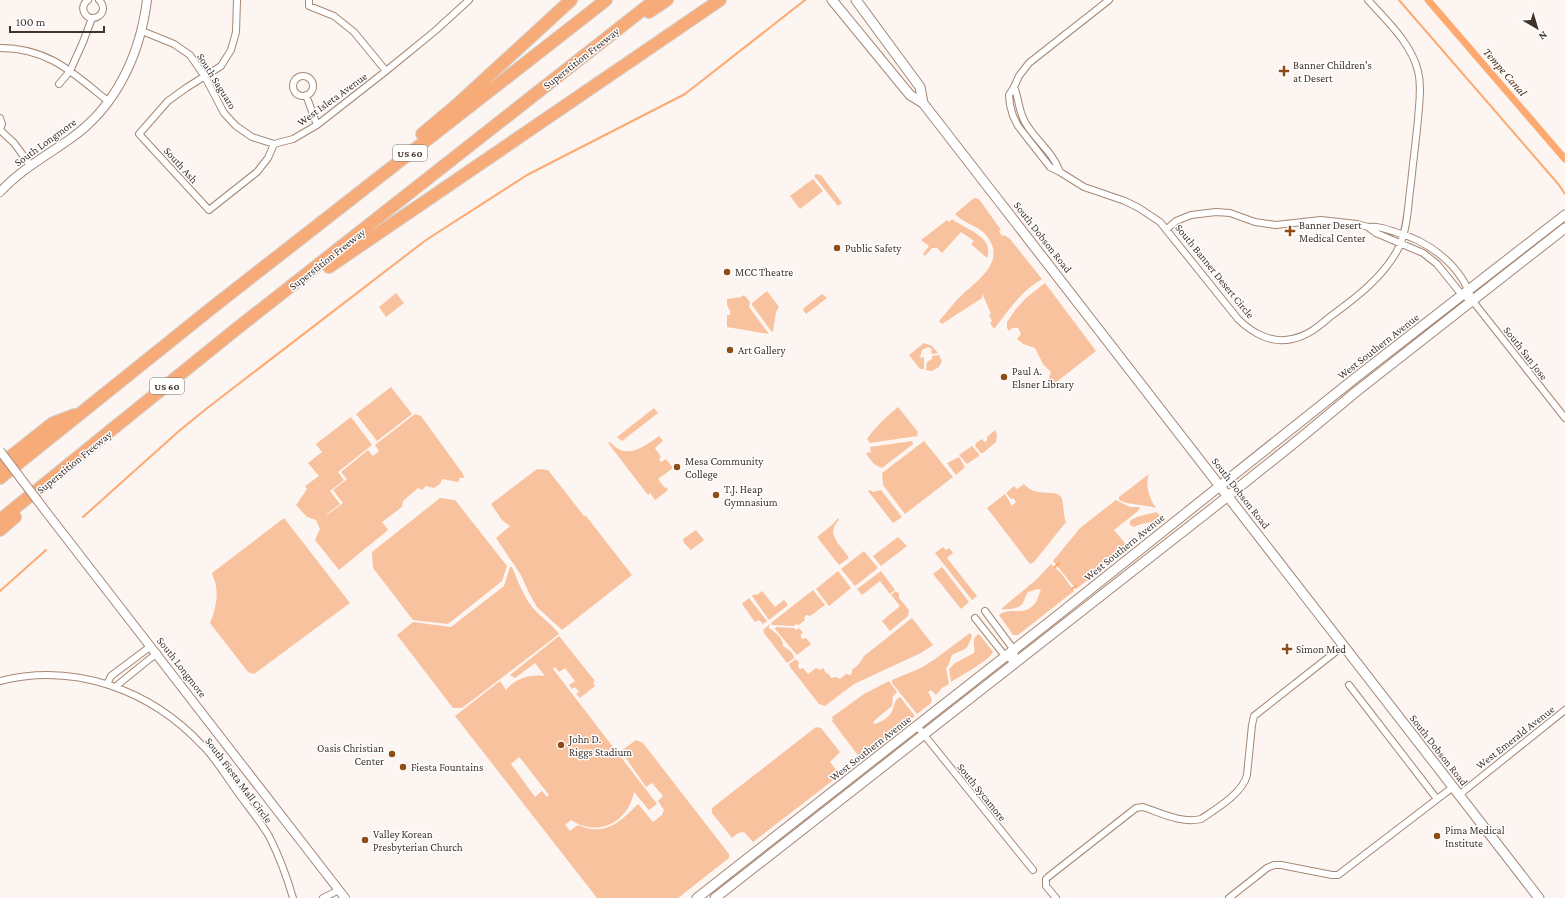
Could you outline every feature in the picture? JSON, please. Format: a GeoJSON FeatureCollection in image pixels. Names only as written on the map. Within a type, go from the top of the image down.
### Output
{"type":"FeatureCollection","features":[{"type":"Feature","properties":{"kind":"highway"},"geometry":{"type":"LineString","coordinates":[[213,307],[460,102],[571,0]]}},
{"type":"Feature","properties":{"kind":"highway","name":"US 60"},"geometry":{"type":"LineString","coordinates":[[0,478],[213,307],[606,0]]}},
{"type":"Feature","properties":{"kind":"highway","name":"Superstition Freeway"},"geometry":{"type":"LineString","coordinates":[[0,520],[99,442],[235,330],[655,0]]}},
{"type":"Feature","properties":{"kind":"highway"},"geometry":{"type":"LineString","coordinates":[[600,44],[667,0]]}},
{"type":"Feature","properties":{"kind":"highway"},"geometry":{"type":"LineString","coordinates":[[235,330],[720,0]]}},
{"type":"Feature","properties":{"kind":"highway"},"geometry":{"type":"LineString","coordinates":[[0,465],[53,423],[84,411]]}},
{"type":"Feature","properties":{"kind":"highway"},"geometry":{"type":"LineString","coordinates":[[0,530],[99,442]]}},
{"type":"Feature","properties":{"kind":"main road","name":"South Dobson Road"},"geometry":{"type":"LineString","coordinates":[[832,0],[910,95],[924,103],[1539,898]]}},
{"type":"Feature","properties":{"kind":"main road","name":"South Dobson Road"},"geometry":{"type":"LineString","coordinates":[[856,0],[920,87],[924,103]]}},
{"type":"Feature","properties":{"kind":"main road","name":"West Southern Avenue"},"geometry":{"type":"LineString","coordinates":[[697,898],[1014,650],[1354,379],[1565,215]]}},
{"type":"Feature","properties":{"kind":"main road","name":"West Southern Avenue"},"geometry":{"type":"LineString","coordinates":[[715,898],[1228,496],[1389,366],[1565,228]]}},
{"type":"Feature","properties":{"kind":"main road"},"geometry":{"type":"LineString","coordinates":[[1382,358],[1389,366]]}},
{"type":"Feature","properties":{"kind":"main road"},"geometry":{"type":"LineString","coordinates":[[1324,418],[1323,415],[1325,411],[1349,390],[1354,379]]}},
{"type":"Feature","properties":{"kind":"main road"},"geometry":{"type":"LineString","coordinates":[[1086,607],[1088,598],[1108,582],[1122,564]]}},
{"type":"Feature","properties":{"kind":"street"},"geometry":{"type":"LineString","coordinates":[[88,0],[84,4],[83,10],[86,15],[92,18],[98,17],[102,12],[102,5],[99,0]]}},
{"type":"Feature","properties":{"kind":"street","name":"South Longmore"},"geometry":{"type":"LineString","coordinates":[[0,192],[14,178],[80,132],[109,102],[123,80],[131,63],[142,31],[147,0]]}},
{"type":"Feature","properties":{"kind":"street"},"geometry":{"type":"LineString","coordinates":[[205,77],[221,66],[231,50],[236,32],[237,0]]}},
{"type":"Feature","properties":{"kind":"street"},"geometry":{"type":"LineString","coordinates":[[310,0],[309,6],[334,16],[354,32],[386,71]]}},
{"type":"Feature","properties":{"kind":"street","name":"West Isleta Avenue"},"geometry":{"type":"LineString","coordinates":[[274,144],[293,139],[317,125],[435,31],[469,0]]}},
{"type":"Feature","properties":{"kind":"street","name":"South Banner Desert Circle"},"geometry":{"type":"LineString","coordinates":[[1109,0],[1029,63],[1019,76],[1014,86],[1018,96],[1019,110],[1025,123],[1057,162],[1060,172],[1084,187],[1125,201],[1139,208],[1167,228],[1244,325],[1258,334],[1274,340],[1291,340],[1306,334],[1316,328],[1373,282],[1388,264],[1404,234],[1420,95],[1419,77],[1414,59],[1409,49],[1399,35],[1368,0]]}},
{"type":"Feature","properties":{"kind":"street"},"geometry":{"type":"LineString","coordinates":[[58,84],[70,71],[92,18]]}},
{"type":"Feature","properties":{"kind":"street","name":"South Saguaro"},"geometry":{"type":"LineString","coordinates":[[142,31],[174,44],[190,55],[205,77],[224,113],[236,126],[252,138],[274,144]]}},
{"type":"Feature","properties":{"kind":"street"},"geometry":{"type":"LineString","coordinates":[[0,48],[28,50],[50,59],[70,71],[109,102]]}},
{"type":"Feature","properties":{"kind":"street","name":"South Ash"},"geometry":{"type":"LineString","coordinates":[[205,77],[168,101],[139,134],[209,210],[257,172],[268,158],[274,144]]}},
{"type":"Feature","properties":{"kind":"street"},"geometry":{"type":"LineString","coordinates":[[306,95],[317,125]]}},
{"type":"Feature","properties":{"kind":"street"},"geometry":{"type":"LineString","coordinates":[[0,118],[2,124],[0,130],[14,143],[31,166]]}},
{"type":"Feature","properties":{"kind":"street"},"geometry":{"type":"LineString","coordinates":[[1167,228],[1191,215],[1216,212],[1230,214],[1255,222],[1267,224],[1286,225],[1321,220],[1357,224],[1368,227],[1376,233],[1430,257],[1466,292]]}},
{"type":"Feature","properties":{"kind":"street"},"geometry":{"type":"LineString","coordinates":[[1368,227],[1376,226],[1404,234],[1434,249],[1451,264],[1472,300]]}},
{"type":"Feature","properties":{"kind":"street","name":"South San Jose"},"geometry":{"type":"LineString","coordinates":[[1472,300],[1565,418]]}},
{"type":"Feature","properties":{"kind":"street","name":"South Longmore"},"geometry":{"type":"LineString","coordinates":[[0,451],[345,898]]}},
{"type":"Feature","properties":{"kind":"street"},"geometry":{"type":"LineString","coordinates":[[985,611],[1014,650],[1016,662]]}},
{"type":"Feature","properties":{"kind":"street"},"geometry":{"type":"LineString","coordinates":[[975,618],[1006,656],[1016,662]]}},
{"type":"Feature","properties":{"kind":"street"},"geometry":{"type":"LineString","coordinates":[[107,684],[111,676],[151,646]]}},
{"type":"Feature","properties":{"kind":"street"},"geometry":{"type":"LineString","coordinates":[[1056,898],[1046,886],[1046,879],[1136,808],[1143,807],[1183,820],[1193,821],[1201,819],[1240,789],[1246,782],[1248,775],[1254,716],[1343,646]]}},
{"type":"Feature","properties":{"kind":"street"},"geometry":{"type":"LineString","coordinates":[[114,687],[157,653]]}},
{"type":"Feature","properties":{"kind":"street","name":"South Fiesta Mall Circle"},"geometry":{"type":"LineString","coordinates":[[0,681],[16,677],[46,674],[83,678],[107,684],[145,700],[178,722],[211,755],[268,835],[282,865],[293,898]]}},
{"type":"Feature","properties":{"kind":"street"},"geometry":{"type":"LineString","coordinates":[[1349,685],[1437,799]]}},
{"type":"Feature","properties":{"kind":"street","name":"West Emerald Avenue"},"geometry":{"type":"LineString","coordinates":[[1459,795],[1565,710]]}},
{"type":"Feature","properties":{"kind":"street","name":"South Sycamore"},"geometry":{"type":"LineString","coordinates":[[917,726],[1033,870]]}},
{"type":"Feature","properties":{"kind":"street"},"geometry":{"type":"LineString","coordinates":[[1229,898],[1267,868],[1274,865],[1282,865],[1338,875],[1453,787]]}},
{"type":"Feature","properties":{"kind":"street"},"geometry":{"type":"LineString","coordinates":[[323,898],[339,890]]}},
{"type":"Feature","properties":{"kind":"street"},"geometry":{"type":"LineString","coordinates":[[334,898],[339,890]]}},
{"type":"Feature","properties":{"kind":"shaded area"},"geometry":{"type":"Polygon","coordinates":[[[816,174],[821,175],[842,203],[838,206],[814,176],[816,174]]]}},
{"type":"Feature","properties":{"kind":"shaded area"},"geometry":{"type":"Polygon","coordinates":[[[813,179],[823,191],[800,209],[790,196],[813,179]]]}},
{"type":"Feature","properties":{"kind":"shaded area"},"geometry":{"type":"Polygon","coordinates":[[[974,198],[979,199],[1001,230],[999,231],[1002,236],[1004,235],[1010,239],[1042,279],[1021,296],[994,329],[990,323],[992,321],[989,315],[991,314],[982,293],[982,298],[942,324],[939,321],[957,299],[978,281],[993,260],[994,252],[992,244],[986,235],[955,214],[974,198]]]}},
{"type":"Feature","properties":{"kind":"shaded area"},"geometry":{"type":"Polygon","coordinates":[[[952,219],[983,239],[987,244],[987,258],[971,244],[974,241],[961,232],[942,253],[937,248],[932,248],[925,256],[923,254],[929,246],[921,240],[947,220],[949,222],[952,219]]]}},
{"type":"Feature","properties":{"kind":"shaded area"},"geometry":{"type":"Polygon","coordinates":[[[1045,283],[1096,351],[1050,387],[1047,383],[1051,372],[1043,364],[1035,348],[1023,344],[1017,339],[1021,334],[1018,328],[1012,328],[1009,331],[1007,328],[1007,322],[1016,309],[1026,298],[1045,283]]]}},
{"type":"Feature","properties":{"kind":"shaded area"},"geometry":{"type":"Polygon","coordinates":[[[767,291],[779,307],[776,312],[772,332],[752,305],[752,303],[767,291]]]}},
{"type":"Feature","properties":{"kind":"shaded area"},"geometry":{"type":"Polygon","coordinates":[[[396,293],[404,303],[386,317],[379,307],[396,293]]]}},
{"type":"Feature","properties":{"kind":"shaded area"},"geometry":{"type":"Polygon","coordinates":[[[822,294],[827,298],[806,314],[803,310],[804,308],[822,294]]]}},
{"type":"Feature","properties":{"kind":"shaded area"},"geometry":{"type":"Polygon","coordinates":[[[744,295],[750,302],[749,307],[769,334],[727,327],[727,315],[730,315],[730,311],[727,305],[727,299],[741,297],[744,295]]]}},
{"type":"Feature","properties":{"kind":"shaded area"},"geometry":{"type":"Polygon","coordinates":[[[924,343],[932,346],[938,353],[932,354],[932,349],[928,347],[922,350],[920,358],[924,357],[924,369],[920,369],[909,355],[924,343]]]}},
{"type":"Feature","properties":{"kind":"shaded area"},"geometry":{"type":"Polygon","coordinates":[[[939,355],[942,361],[939,367],[932,371],[926,370],[927,362],[932,359],[932,356],[939,355]]]}},
{"type":"Feature","properties":{"kind":"shaded area"},"geometry":{"type":"Polygon","coordinates":[[[391,387],[412,414],[377,441],[356,414],[391,387]]]}},
{"type":"Feature","properties":{"kind":"shaded area"},"geometry":{"type":"Polygon","coordinates":[[[898,407],[918,432],[917,436],[870,443],[867,439],[870,434],[898,407]]]}},
{"type":"Feature","properties":{"kind":"shaded area"},"geometry":{"type":"Polygon","coordinates":[[[654,408],[658,413],[622,441],[617,437],[654,408]]]}},
{"type":"Feature","properties":{"kind":"shaded area"},"geometry":{"type":"Polygon","coordinates":[[[415,414],[421,416],[463,474],[464,478],[460,478],[458,482],[442,479],[440,484],[434,488],[426,486],[422,490],[418,488],[403,501],[402,507],[382,522],[388,530],[339,570],[315,540],[320,529],[316,520],[307,517],[296,505],[307,489],[305,486],[319,476],[308,463],[322,452],[316,444],[351,417],[372,445],[338,472],[344,480],[330,491],[340,504],[327,515],[343,503],[333,490],[347,479],[341,472],[368,450],[373,456],[379,451],[375,445],[415,414]]]}},
{"type":"Feature","properties":{"kind":"shaded area"},"geometry":{"type":"Polygon","coordinates":[[[995,430],[997,435],[996,442],[981,453],[975,446],[976,443],[982,439],[984,442],[987,441],[987,437],[995,430]]]}},
{"type":"Feature","properties":{"kind":"shaded area"},"geometry":{"type":"Polygon","coordinates":[[[659,436],[663,441],[655,448],[661,457],[659,459],[661,462],[666,459],[673,468],[658,479],[668,490],[655,500],[650,493],[648,495],[608,443],[610,442],[616,448],[623,451],[629,451],[641,448],[659,436]]]}},
{"type":"Feature","properties":{"kind":"shaded area"},"geometry":{"type":"Polygon","coordinates":[[[912,441],[913,444],[882,468],[874,464],[866,454],[869,452],[871,453],[870,447],[912,441]]]}},
{"type":"Feature","properties":{"kind":"shaded area"},"geometry":{"type":"Polygon","coordinates":[[[924,441],[953,477],[905,514],[883,485],[882,473],[924,441]]]}},
{"type":"Feature","properties":{"kind":"shaded area"},"geometry":{"type":"Polygon","coordinates":[[[972,446],[979,456],[967,464],[959,455],[972,446]]]}},
{"type":"Feature","properties":{"kind":"shaded area"},"geometry":{"type":"Polygon","coordinates":[[[959,457],[965,467],[956,475],[947,463],[959,457]]]}},
{"type":"Feature","properties":{"kind":"shaded area"},"geometry":{"type":"Polygon","coordinates":[[[537,469],[548,470],[632,575],[562,630],[537,607],[521,575],[496,538],[510,526],[502,520],[491,504],[537,469]]]}},
{"type":"Feature","properties":{"kind":"shaded area"},"geometry":{"type":"Polygon","coordinates":[[[1149,474],[1147,483],[1148,491],[1156,508],[1119,500],[1119,497],[1149,474]]]}},
{"type":"Feature","properties":{"kind":"shaded area"},"geometry":{"type":"Polygon","coordinates":[[[1024,484],[1034,491],[1058,494],[1062,499],[1066,522],[1034,562],[1030,564],[987,508],[1005,494],[1012,506],[1016,502],[1006,493],[1014,486],[1017,489],[1024,484]]]}},
{"type":"Feature","properties":{"kind":"shaded area"},"geometry":{"type":"Polygon","coordinates":[[[870,490],[873,492],[881,490],[902,517],[893,523],[868,491],[870,490]]]}},
{"type":"Feature","properties":{"kind":"shaded area"},"geometry":{"type":"Polygon","coordinates":[[[440,498],[455,500],[507,566],[502,581],[448,624],[413,620],[373,568],[372,552],[440,498]]]}},
{"type":"Feature","properties":{"kind":"shaded area"},"geometry":{"type":"Polygon","coordinates":[[[1116,500],[1130,507],[1140,507],[1138,511],[1114,530],[1129,548],[1076,589],[1053,561],[1080,528],[1116,500]]]}},
{"type":"Feature","properties":{"kind":"shaded area"},"geometry":{"type":"Polygon","coordinates":[[[1156,512],[1160,515],[1160,517],[1155,521],[1134,527],[1130,525],[1130,521],[1139,516],[1156,512]]]}},
{"type":"Feature","properties":{"kind":"shaded area"},"geometry":{"type":"Polygon","coordinates":[[[284,518],[350,603],[254,674],[248,672],[210,623],[215,608],[216,598],[216,587],[212,573],[284,518]]]}},
{"type":"Feature","properties":{"kind":"shaded area"},"geometry":{"type":"Polygon","coordinates":[[[838,518],[839,520],[833,530],[834,535],[849,558],[839,565],[817,537],[838,518]]]}},
{"type":"Feature","properties":{"kind":"shaded area"},"geometry":{"type":"Polygon","coordinates":[[[696,530],[704,540],[691,550],[684,543],[683,539],[696,530]]]}},
{"type":"Feature","properties":{"kind":"shaded area"},"geometry":{"type":"Polygon","coordinates":[[[898,537],[907,546],[881,566],[873,556],[898,537]]]}},
{"type":"Feature","properties":{"kind":"shaded area"},"geometry":{"type":"Polygon","coordinates":[[[943,547],[946,550],[949,548],[953,553],[947,558],[977,596],[972,600],[935,553],[943,547]]]}},
{"type":"Feature","properties":{"kind":"shaded area"},"geometry":{"type":"Polygon","coordinates":[[[864,551],[878,568],[855,586],[841,569],[864,551]]]}},
{"type":"Feature","properties":{"kind":"shaded area"},"geometry":{"type":"Polygon","coordinates":[[[1051,564],[1061,573],[1074,591],[1018,635],[1013,635],[999,615],[1008,611],[1027,610],[1036,602],[1041,590],[1038,589],[1028,592],[1023,602],[1018,607],[1001,609],[1037,579],[1051,564]]]}},
{"type":"Feature","properties":{"kind":"shaded area"},"geometry":{"type":"Polygon","coordinates":[[[510,567],[512,567],[523,593],[532,607],[559,634],[462,708],[453,708],[397,635],[413,622],[451,627],[504,586],[510,567]]]}},
{"type":"Feature","properties":{"kind":"shaded area"},"geometry":{"type":"Polygon","coordinates":[[[942,567],[969,602],[961,609],[933,574],[942,567]]]}},
{"type":"Feature","properties":{"kind":"shaded area"},"geometry":{"type":"Polygon","coordinates":[[[838,571],[851,588],[829,606],[816,589],[838,571]]]}},
{"type":"Feature","properties":{"kind":"shaded area"},"geometry":{"type":"Polygon","coordinates":[[[881,571],[895,590],[890,594],[880,581],[862,595],[857,589],[881,571]]]}},
{"type":"Feature","properties":{"kind":"shaded area"},"geometry":{"type":"Polygon","coordinates":[[[813,590],[825,605],[810,616],[806,615],[804,618],[805,620],[799,625],[772,625],[771,623],[813,590]]]}},
{"type":"Feature","properties":{"kind":"shaded area"},"geometry":{"type":"Polygon","coordinates":[[[762,591],[775,607],[784,600],[788,605],[769,620],[752,596],[755,594],[757,595],[762,591]]]}},
{"type":"Feature","properties":{"kind":"shaded area"},"geometry":{"type":"Polygon","coordinates":[[[896,591],[899,594],[899,598],[909,610],[908,616],[890,631],[882,621],[900,606],[891,595],[896,591]]]}},
{"type":"Feature","properties":{"kind":"shaded area"},"geometry":{"type":"Polygon","coordinates":[[[749,598],[767,621],[763,624],[759,620],[755,622],[742,604],[749,598]]]}},
{"type":"Feature","properties":{"kind":"shaded area"},"geometry":{"type":"Polygon","coordinates":[[[912,618],[933,645],[921,653],[854,684],[825,706],[819,704],[790,667],[789,664],[796,659],[799,663],[798,667],[800,669],[803,668],[808,674],[816,668],[820,670],[823,668],[832,678],[836,677],[840,679],[846,674],[850,675],[852,670],[859,664],[864,656],[912,618]]]}},
{"type":"Feature","properties":{"kind":"shaded area"},"geometry":{"type":"Polygon","coordinates":[[[770,624],[769,628],[782,640],[783,646],[790,650],[794,658],[787,663],[764,633],[763,630],[770,624]]]}},
{"type":"Feature","properties":{"kind":"shaded area"},"geometry":{"type":"Polygon","coordinates":[[[776,627],[794,628],[796,630],[799,628],[803,633],[801,634],[801,638],[806,638],[811,644],[797,655],[775,629],[776,627]]]}},
{"type":"Feature","properties":{"kind":"shaded area"},"geometry":{"type":"Polygon","coordinates":[[[970,633],[972,636],[966,648],[952,655],[946,668],[949,684],[942,688],[936,695],[931,690],[928,692],[932,699],[931,703],[917,714],[892,683],[892,680],[921,668],[970,633]]]}},
{"type":"Feature","properties":{"kind":"shaded area"},"geometry":{"type":"Polygon","coordinates":[[[979,634],[993,652],[981,663],[951,682],[949,669],[955,663],[974,653],[974,640],[979,634]]]}},
{"type":"Feature","properties":{"kind":"shaded area"},"geometry":{"type":"Polygon","coordinates":[[[559,636],[595,681],[593,683],[595,686],[580,698],[576,694],[579,692],[575,687],[572,689],[569,685],[575,681],[565,668],[559,672],[555,667],[553,669],[657,804],[649,810],[634,792],[631,803],[626,812],[611,824],[602,827],[592,827],[582,825],[571,820],[565,825],[570,831],[578,825],[596,829],[611,826],[625,817],[638,804],[653,822],[662,815],[664,810],[658,801],[663,796],[652,783],[646,787],[621,751],[636,740],[643,743],[729,854],[729,858],[678,898],[597,898],[455,716],[500,681],[506,690],[514,682],[528,676],[545,676],[535,663],[515,678],[510,675],[559,636]],[[519,757],[511,764],[535,797],[542,791],[547,797],[549,795],[519,757]]]}},
{"type":"Feature","properties":{"kind":"shaded area"},"geometry":{"type":"Polygon","coordinates":[[[889,681],[897,692],[893,696],[892,706],[873,723],[875,724],[888,717],[896,700],[900,697],[915,716],[860,758],[832,721],[832,717],[864,694],[889,681]]]}},
{"type":"Feature","properties":{"kind":"shaded area"},"geometry":{"type":"Polygon","coordinates":[[[816,727],[821,728],[840,752],[830,762],[840,775],[753,842],[744,832],[738,833],[732,838],[712,813],[712,808],[816,727]]]}},
{"type":"Feature","properties":{"kind":"waterway"},"geometry":{"type":"LineString","coordinates":[[83,517],[179,431],[206,409],[426,240],[527,175],[685,94],[805,0]]}},
{"type":"Feature","properties":{"kind":"waterway"},"geometry":{"type":"LineString","coordinates":[[1399,0],[1559,185],[1565,194]]}},
{"type":"Feature","properties":{"kind":"waterway","name":"Tempe Canal"},"geometry":{"type":"LineString","coordinates":[[1428,0],[1565,159]]}},
{"type":"Feature","properties":{"kind":"waterway"},"geometry":{"type":"LineString","coordinates":[[0,591],[46,550]]}},
{"type":"Feature","properties":{"kind":"waterway"},"geometry":{"type":"LineString","coordinates":[[1055,567],[1059,563]]}},
{"type":"Feature","properties":{"kind":"waterway"},"geometry":{"type":"LineString","coordinates":[[1072,589],[1076,586]]}},
{"type":"Feature","properties":{"kind":"place","name":"Banner Children’s at Desert"},"geometry":{"type":"Point","coordinates":[1284,71]}},
{"type":"Feature","properties":{"kind":"place","name":"Banner Desert Medical Center"},"geometry":{"type":"Point","coordinates":[1290,231]}},
{"type":"Feature","properties":{"kind":"place","name":"Public Safety"},"geometry":{"type":"Point","coordinates":[837,248]}},
{"type":"Feature","properties":{"kind":"place","name":"MCC Theatre"},"geometry":{"type":"Point","coordinates":[727,272]}},
{"type":"Feature","properties":{"kind":"place","name":"Art Gallery"},"geometry":{"type":"Point","coordinates":[730,350]}},
{"type":"Feature","properties":{"kind":"place","name":"Paul A. Elsner Library"},"geometry":{"type":"Point","coordinates":[1004,377]}},
{"type":"Feature","properties":{"kind":"place","name":"Mesa Community College"},"geometry":{"type":"Point","coordinates":[677,467]}},
{"type":"Feature","properties":{"kind":"place","name":"T.J. Heap Gymnasium"},"geometry":{"type":"Point","coordinates":[716,495]}},
{"type":"Feature","properties":{"kind":"place","name":"Simon Med"},"geometry":{"type":"Point","coordinates":[1287,649]}},
{"type":"Feature","properties":{"kind":"place","name":"John D. Riggs Stadium"},"geometry":{"type":"Point","coordinates":[561,745]}},
{"type":"Feature","properties":{"kind":"place","name":"Oasis Christian Center"},"geometry":{"type":"Point","coordinates":[392,754]}},
{"type":"Feature","properties":{"kind":"place","name":"Fiesta Fountains"},"geometry":{"type":"Point","coordinates":[403,767]}},
{"type":"Feature","properties":{"kind":"place","name":"Pima Medical Institute"},"geometry":{"type":"Point","coordinates":[1437,836]}},
{"type":"Feature","properties":{"kind":"place","name":"Valley Korean Presbyterian Church"},"geometry":{"type":"Point","coordinates":[365,840]}}]}
